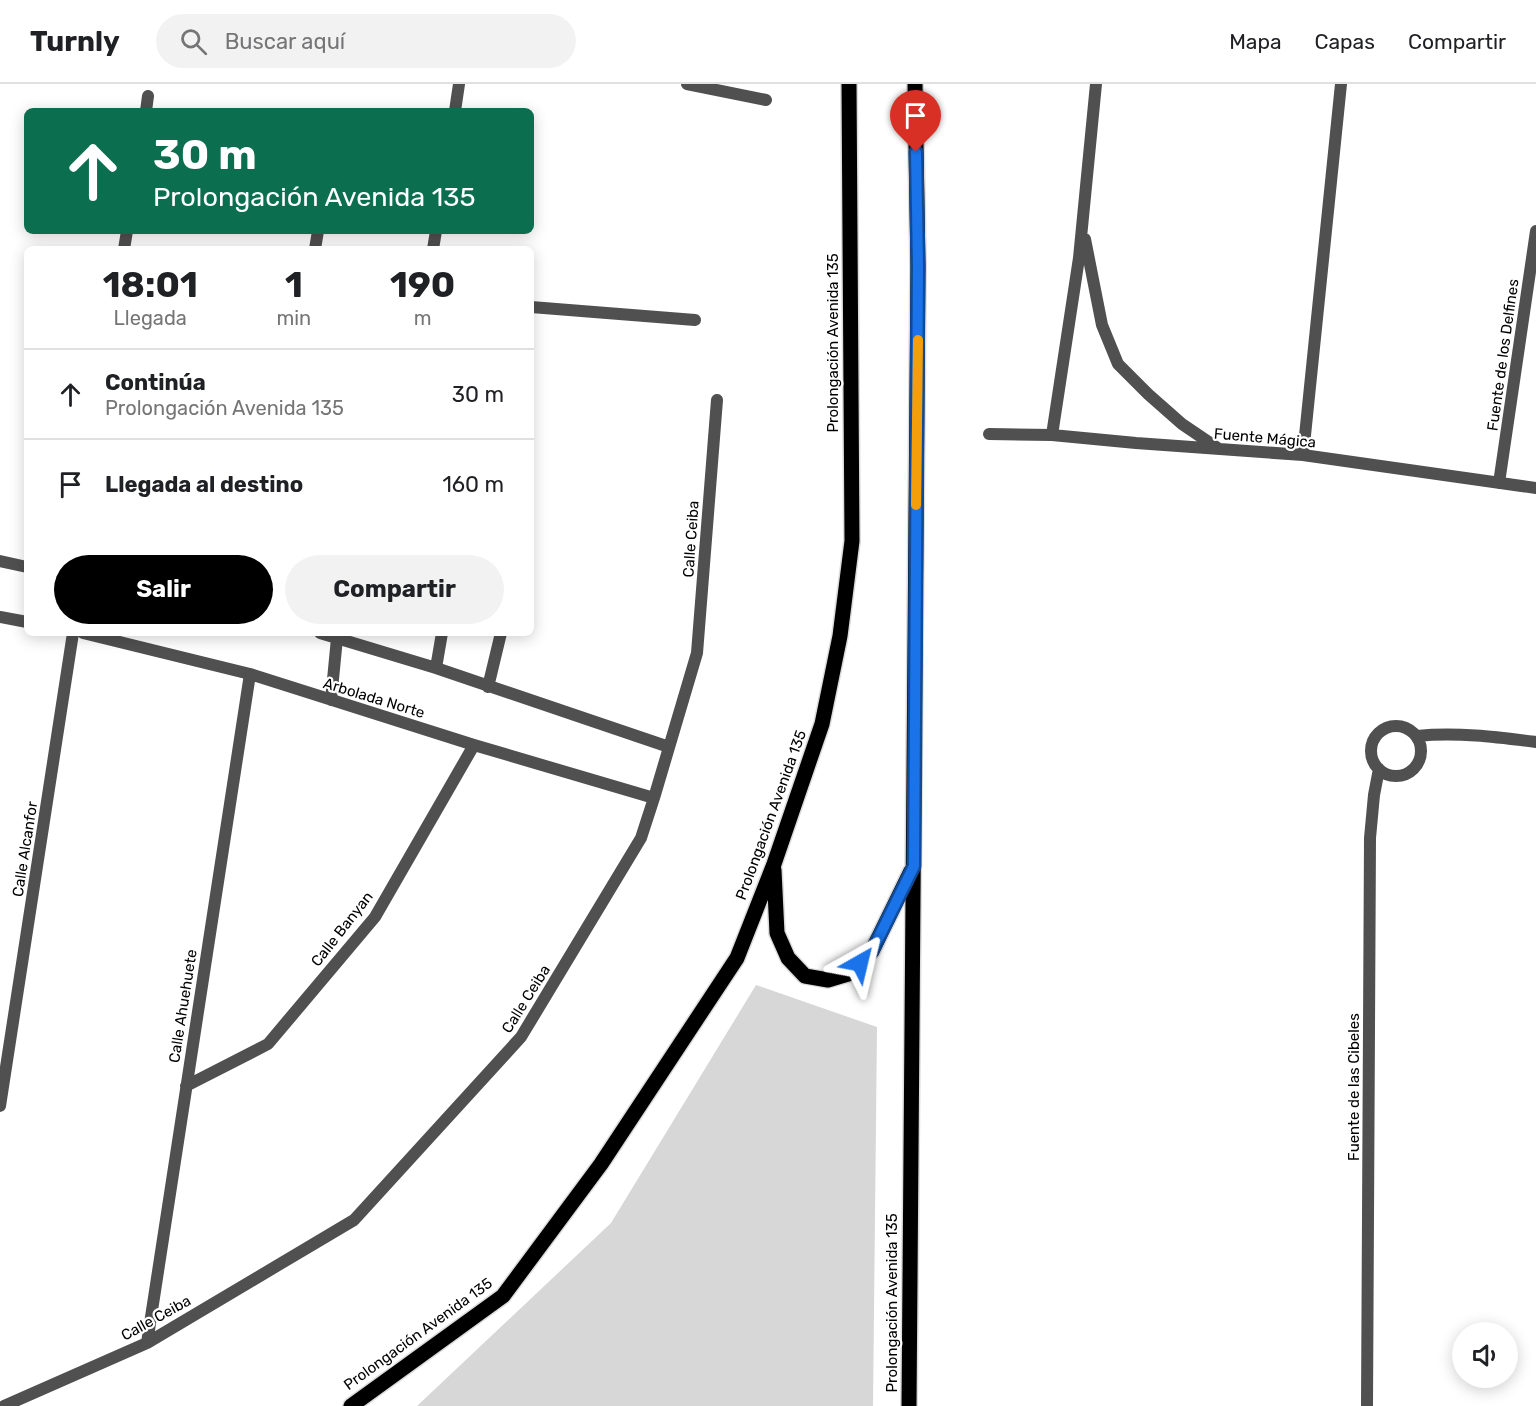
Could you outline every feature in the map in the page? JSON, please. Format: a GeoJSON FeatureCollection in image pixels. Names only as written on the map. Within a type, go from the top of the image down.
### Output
{"type":"FeatureCollection","features":[{"type":"Feature","properties":{"kind":"main road","name":"Prolongación Avenida 135"},"geometry":{"type":"LineString","coordinates":[[351,1406],[503,1296],[601,1164],[736,958],[774,864],[822,724],[840,636],[852,541],[849,84]]}},
{"type":"Feature","properties":{"kind":"main road","name":"Prolongación Avenida 135"},"geometry":{"type":"LineString","coordinates":[[909,1406],[918,278],[915,84]]}},
{"type":"Feature","properties":{"kind":"main road"},"geometry":{"type":"LineString","coordinates":[[774,864],[777,933],[788,958],[805,976],[828,980],[848,974],[872,951],[914,866]]}},
{"type":"Feature","properties":{"kind":"street"},"geometry":{"type":"LineString","coordinates":[[455,108],[459,84]]}},
{"type":"Feature","properties":{"kind":"street"},"geometry":{"type":"LineString","coordinates":[[687,84],[722,88],[766,100]]}},
{"type":"Feature","properties":{"kind":"street"},"geometry":{"type":"LineString","coordinates":[[1052,435],[1079,258],[1096,84]]}},
{"type":"Feature","properties":{"kind":"street"},"geometry":{"type":"LineString","coordinates":[[1303,455],[1341,84]]}},
{"type":"Feature","properties":{"kind":"street"},"geometry":{"type":"LineString","coordinates":[[146,108],[148,96]]}},
{"type":"Feature","properties":{"kind":"street"},"geometry":{"type":"LineString","coordinates":[[1082,225],[1102,325],[1118,363],[1182,424],[1220,450]]}},
{"type":"Feature","properties":{"kind":"street","name":"Fuente de los Delfines"},"geometry":{"type":"LineString","coordinates":[[1499,483],[1536,231]]}},
{"type":"Feature","properties":{"kind":"street"},"geometry":{"type":"LineString","coordinates":[[534,307],[694,320]]}},
{"type":"Feature","properties":{"kind":"street","name":"Calle Ceiba"},"geometry":{"type":"LineString","coordinates":[[4,1406],[147,1343],[354,1220],[522,1037],[641,838],[654,798],[697,653],[717,400]]}},
{"type":"Feature","properties":{"kind":"street","name":"Fuente Mágica"},"geometry":{"type":"LineString","coordinates":[[989,434],[1052,435],[1303,455],[1536,488]]}},
{"type":"Feature","properties":{"kind":"street"},"geometry":{"type":"LineString","coordinates":[[0,561],[24,566]]}},
{"type":"Feature","properties":{"kind":"street"},"geometry":{"type":"LineString","coordinates":[[0,617],[24,621]]}},
{"type":"Feature","properties":{"kind":"street","name":"Calle Alcanfor"},"geometry":{"type":"LineString","coordinates":[[0,1106],[73,636]]}},
{"type":"Feature","properties":{"kind":"street","name":"Arbolada Norte"},"geometry":{"type":"LineString","coordinates":[[95,636],[250,674],[474,745],[654,798]]}},
{"type":"Feature","properties":{"kind":"street"},"geometry":{"type":"LineString","coordinates":[[136,646],[138,636]]}},
{"type":"Feature","properties":{"kind":"street"},"geometry":{"type":"LineString","coordinates":[[331,636],[669,747]]}},
{"type":"Feature","properties":{"kind":"street"},"geometry":{"type":"LineString","coordinates":[[436,669],[442,636]]}},
{"type":"Feature","properties":{"kind":"street"},"geometry":{"type":"LineString","coordinates":[[488,687],[500,636]]}},
{"type":"Feature","properties":{"kind":"street"},"geometry":{"type":"LineString","coordinates":[[332,700],[338,638]]}},
{"type":"Feature","properties":{"kind":"street","name":"Calle Ahuehuete"},"geometry":{"type":"LineString","coordinates":[[147,1343],[250,674]]}},
{"type":"Feature","properties":{"kind":"street"},"geometry":{"type":"LineString","coordinates":[[1390,726],[1408,727],[1417,736],[1422,748],[1417,766],[1403,776],[1385,774],[1379,769],[1371,753],[1375,736],[1382,729],[1390,726]]}},
{"type":"Feature","properties":{"kind":"street"},"geometry":{"type":"LineString","coordinates":[[1417,736],[1437,734],[1482,736],[1536,742]]}},
{"type":"Feature","properties":{"kind":"street","name":"Calle Banyan"},"geometry":{"type":"LineString","coordinates":[[186,1086],[268,1044],[375,917],[474,745]]}},
{"type":"Feature","properties":{"kind":"street","name":"Fuente de las Cibeles"},"geometry":{"type":"LineString","coordinates":[[1367,1406],[1370,838],[1379,769]]}},
{"type":"Feature","properties":{"kind":"shaded area"},"geometry":{"type":"Polygon","coordinates":[[[756,985],[877,1027],[873,1406],[417,1406],[611,1223],[756,985]]]}},
{"type":"Feature","properties":{"kind":"slow traffic"},"geometry":{"type":"LineString","coordinates":[[916,505],[918,340]]}},
{"type":"Feature","properties":{"kind":"route"},"geometry":{"type":"LineString","coordinates":[[860,963],[872,951],[914,866],[918,266],[916,152]]}}]}
